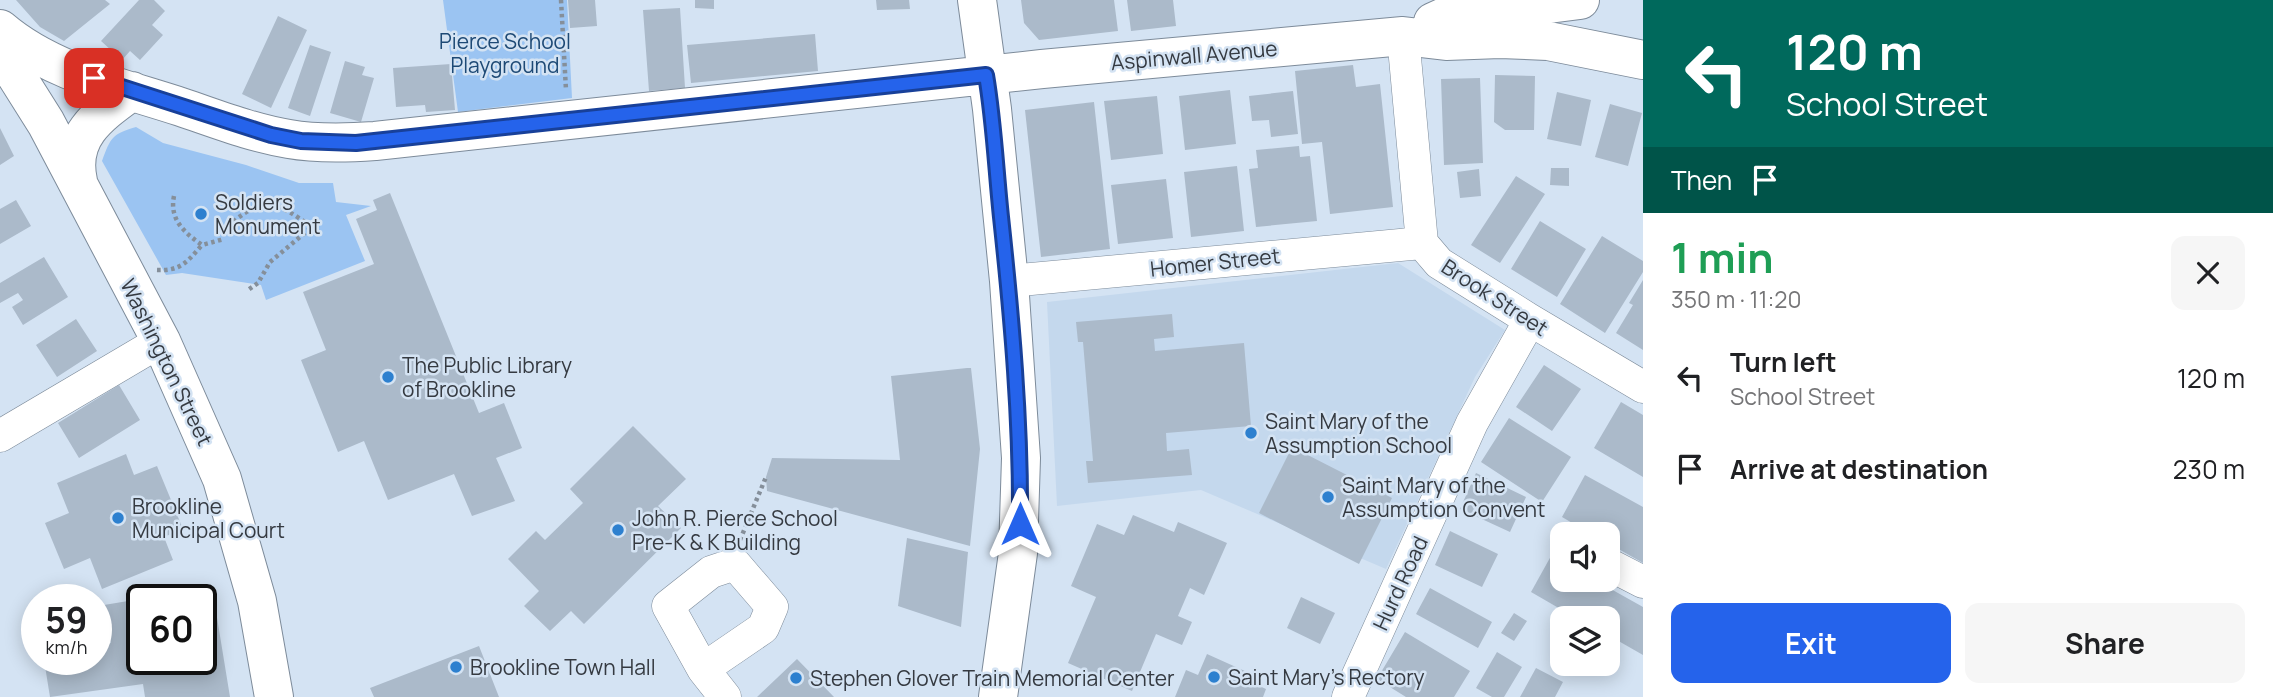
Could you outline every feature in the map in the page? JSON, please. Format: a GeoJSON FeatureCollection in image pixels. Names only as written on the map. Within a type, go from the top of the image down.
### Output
{"type":"FeatureCollection","features":[{"type":"Feature","properties":{"kind":"main road"},"geometry":{"type":"LineString","coordinates":[[978,0],[1009,281],[1021,458],[1020,524],[998,697]]}},
{"type":"Feature","properties":{"kind":"main road","name":"Aspinwall Avenue"},"geometry":{"type":"LineString","coordinates":[[1403,36],[1444,17],[1580,0]]}},
{"type":"Feature","properties":{"kind":"main road","name":"Aspinwall Avenue"},"geometry":{"type":"LineString","coordinates":[[0,29],[12,39],[57,64],[132,92],[271,135],[301,141],[356,143],[986,75],[1403,36],[1446,41],[1548,41],[1643,60]]}},
{"type":"Feature","properties":{"kind":"main road","name":"Washington Street"},"geometry":{"type":"LineString","coordinates":[[0,50],[46,122],[161,341],[222,479],[257,601],[274,697]]}},
{"type":"Feature","properties":{"kind":"main road"},"geometry":{"type":"LineString","coordinates":[[78,181],[75,167],[85,132],[101,114],[132,92]]}},
{"type":"Feature","properties":{"kind":"street","name":"Brook Street"},"geometry":{"type":"LineString","coordinates":[[1403,36],[1422,243],[1440,263],[1643,387]]}},
{"type":"Feature","properties":{"kind":"street","name":"Homer Street"},"geometry":{"type":"LineString","coordinates":[[1009,281],[1422,243]]}},
{"type":"Feature","properties":{"kind":"street","name":"Hurd Road"},"geometry":{"type":"LineString","coordinates":[[1348,697],[1472,424],[1530,320]]}},
{"type":"Feature","properties":{"kind":"street"},"geometry":{"type":"LineString","coordinates":[[0,436],[161,341]]}},
{"type":"Feature","properties":{"kind":"street"},"geometry":{"type":"LineString","coordinates":[[1620,570],[1643,582]]}},
{"type":"Feature","properties":{"kind":"street"},"geometry":{"type":"LineString","coordinates":[[703,669],[725,697]]}},
{"type":"Feature","properties":{"kind":"path"},"geometry":{"type":"LineString","coordinates":[[561,0],[566,91]]}},
{"type":"Feature","properties":{"kind":"path"},"geometry":{"type":"LineString","coordinates":[[174,196],[172,206],[177,222],[202,245]]}},
{"type":"Feature","properties":{"kind":"path"},"geometry":{"type":"LineString","coordinates":[[228,226],[244,212],[264,204],[284,208],[312,227],[270,262],[258,283],[248,290]]}},
{"type":"Feature","properties":{"kind":"path"},"geometry":{"type":"LineString","coordinates":[[157,270],[174,271],[188,261],[202,245],[224,239]]}},
{"type":"Feature","properties":{"kind":"path"},"geometry":{"type":"LineString","coordinates":[[740,540],[765,477]]}},
{"type":"Feature","properties":{"kind":"shaded area","name":"Saint Mary of the Assumption School"},"geometry":{"type":"Polygon","coordinates":[[[1398,263],[1505,330],[1475,377],[1386,569],[1201,490],[1057,506],[1047,302],[1398,263]]]}},
{"type":"Feature","properties":{"kind":"green space","name":"Pierce School Playground"},"geometry":{"type":"Polygon","coordinates":[[[443,0],[567,0],[572,98],[458,112],[443,0]]]}},
{"type":"Feature","properties":{"kind":"green space"},"geometry":{"type":"Polygon","coordinates":[[[136,127],[163,143],[246,165],[299,183],[333,183],[336,202],[371,206],[346,215],[365,261],[266,300],[261,285],[182,273],[166,275],[102,161],[113,138],[136,127]]]}},
{"type":"Feature","properties":{"kind":"building"},"geometry":{"type":"Polygon","coordinates":[[[16,0],[105,0],[110,4],[64,41],[40,27],[16,0]]]}},
{"type":"Feature","properties":{"kind":"building"},"geometry":{"type":"Polygon","coordinates":[[[139,0],[154,0],[165,11],[152,25],[163,35],[140,60],[130,51],[122,60],[101,41],[139,0]]]}},
{"type":"Feature","properties":{"kind":"building"},"geometry":{"type":"Polygon","coordinates":[[[568,0],[595,0],[597,26],[570,28],[568,0]]]}},
{"type":"Feature","properties":{"kind":"building"},"geometry":{"type":"Polygon","coordinates":[[[695,0],[714,0],[714,9],[695,8],[695,0]]]}},
{"type":"Feature","properties":{"kind":"building"},"geometry":{"type":"Polygon","coordinates":[[[876,0],[909,0],[910,9],[877,10],[876,0]]]}},
{"type":"Feature","properties":{"kind":"building"},"geometry":{"type":"Polygon","coordinates":[[[1021,0],[1114,0],[1118,31],[1039,40],[1024,23],[1021,0]]]}},
{"type":"Feature","properties":{"kind":"building"},"geometry":{"type":"Polygon","coordinates":[[[1127,0],[1173,0],[1176,26],[1131,31],[1127,0]]]}},
{"type":"Feature","properties":{"kind":"building"},"geometry":{"type":"Polygon","coordinates":[[[680,8],[685,88],[649,91],[643,10],[680,8]]]}},
{"type":"Feature","properties":{"kind":"building"},"geometry":{"type":"Polygon","coordinates":[[[278,16],[307,30],[271,108],[242,94],[278,16]]]}},
{"type":"Feature","properties":{"kind":"building"},"geometry":{"type":"Polygon","coordinates":[[[815,34],[818,71],[691,83],[687,45],[815,34]]]}},
{"type":"Feature","properties":{"kind":"building"},"geometry":{"type":"Polygon","coordinates":[[[310,45],[331,52],[310,116],[288,108],[310,45]]]}},
{"type":"Feature","properties":{"kind":"building"},"geometry":{"type":"Polygon","coordinates":[[[345,61],[365,67],[362,75],[374,78],[361,122],[330,113],[345,61]]]}},
{"type":"Feature","properties":{"kind":"building"},"geometry":{"type":"Polygon","coordinates":[[[451,64],[455,110],[426,112],[425,105],[396,107],[393,68],[451,64]]]}},
{"type":"Feature","properties":{"kind":"building"},"geometry":{"type":"Polygon","coordinates":[[[1353,65],[1356,87],[1380,84],[1393,207],[1330,214],[1322,142],[1302,144],[1295,71],[1353,65]]]}},
{"type":"Feature","properties":{"kind":"building"},"geometry":{"type":"Polygon","coordinates":[[[1495,75],[1535,76],[1534,130],[1505,130],[1494,122],[1495,75]]]}},
{"type":"Feature","properties":{"kind":"building"},"geometry":{"type":"Polygon","coordinates":[[[1480,78],[1483,163],[1444,165],[1441,79],[1480,78]]]}},
{"type":"Feature","properties":{"kind":"building"},"geometry":{"type":"Polygon","coordinates":[[[1230,90],[1236,144],[1185,150],[1179,96],[1230,90]]]}},
{"type":"Feature","properties":{"kind":"building"},"geometry":{"type":"Polygon","coordinates":[[[1293,91],[1298,134],[1271,137],[1269,120],[1252,121],[1249,96],[1293,91]]]}},
{"type":"Feature","properties":{"kind":"building"},"geometry":{"type":"Polygon","coordinates":[[[1557,92],[1591,100],[1581,146],[1547,139],[1557,92]]]}},
{"type":"Feature","properties":{"kind":"building"},"geometry":{"type":"Polygon","coordinates":[[[1157,96],[1163,154],[1111,160],[1104,101],[1157,96]]]}},
{"type":"Feature","properties":{"kind":"building"},"geometry":{"type":"Polygon","coordinates":[[[1094,102],[1110,249],[1041,257],[1025,110],[1094,102]]]}},
{"type":"Feature","properties":{"kind":"building"},"geometry":{"type":"Polygon","coordinates":[[[1610,104],[1642,113],[1628,166],[1595,157],[1610,104]]]}},
{"type":"Feature","properties":{"kind":"building"},"geometry":{"type":"Polygon","coordinates":[[[0,128],[14,156],[0,165],[0,128]]]}},
{"type":"Feature","properties":{"kind":"building"},"geometry":{"type":"Polygon","coordinates":[[[1299,146],[1300,157],[1310,156],[1317,221],[1256,227],[1249,169],[1258,168],[1256,150],[1299,146]]]}},
{"type":"Feature","properties":{"kind":"building"},"geometry":{"type":"Polygon","coordinates":[[[1237,166],[1244,231],[1191,237],[1184,172],[1237,166]]]}},
{"type":"Feature","properties":{"kind":"building"},"geometry":{"type":"Polygon","coordinates":[[[1551,168],[1569,168],[1569,186],[1550,185],[1551,168]]]}},
{"type":"Feature","properties":{"kind":"building"},"geometry":{"type":"Polygon","coordinates":[[[1479,169],[1481,196],[1460,198],[1457,172],[1479,169]]]}},
{"type":"Feature","properties":{"kind":"building"},"geometry":{"type":"Polygon","coordinates":[[[1516,176],[1545,194],[1500,263],[1471,245],[1516,176]]]}},
{"type":"Feature","properties":{"kind":"building"},"geometry":{"type":"Polygon","coordinates":[[[1166,179],[1173,238],[1118,244],[1111,185],[1166,179]]]}},
{"type":"Feature","properties":{"kind":"building"},"geometry":{"type":"Polygon","coordinates":[[[390,193],[479,413],[504,403],[522,448],[496,458],[515,501],[472,516],[454,474],[388,500],[364,441],[338,452],[301,360],[326,350],[303,292],[374,264],[356,219],[377,210],[373,200],[390,193]]]}},
{"type":"Feature","properties":{"kind":"building"},"geometry":{"type":"Polygon","coordinates":[[[16,200],[31,226],[0,244],[0,209],[16,200]]]}},
{"type":"Feature","properties":{"kind":"building"},"geometry":{"type":"Polygon","coordinates":[[[1540,221],[1586,249],[1557,297],[1511,269],[1540,221]]]}},
{"type":"Feature","properties":{"kind":"building"},"geometry":{"type":"Polygon","coordinates":[[[1602,236],[1643,261],[1643,272],[1605,333],[1560,304],[1602,236]]]}},
{"type":"Feature","properties":{"kind":"building"},"geometry":{"type":"Polygon","coordinates":[[[44,257],[68,297],[23,325],[12,307],[23,300],[18,293],[0,303],[0,283],[44,257]]]}},
{"type":"Feature","properties":{"kind":"building"},"geometry":{"type":"Polygon","coordinates":[[[1643,280],[1643,350],[1616,333],[1633,305],[1629,303],[1643,280]]]}},
{"type":"Feature","properties":{"kind":"building"},"geometry":{"type":"Polygon","coordinates":[[[1172,314],[1174,337],[1154,339],[1155,351],[1244,343],[1251,426],[1166,433],[1167,451],[1189,449],[1192,475],[1088,483],[1086,461],[1093,461],[1083,342],[1078,342],[1076,322],[1172,314]]]}},
{"type":"Feature","properties":{"kind":"building"},"geometry":{"type":"Polygon","coordinates":[[[76,319],[97,351],[57,377],[36,345],[76,319]]]}},
{"type":"Feature","properties":{"kind":"building"},"geometry":{"type":"Polygon","coordinates":[[[1544,365],[1581,389],[1552,431],[1516,407],[1544,365]]]}},
{"type":"Feature","properties":{"kind":"building"},"geometry":{"type":"Polygon","coordinates":[[[971,368],[980,449],[970,546],[767,491],[766,477],[772,458],[900,460],[891,376],[971,368]]]}},
{"type":"Feature","properties":{"kind":"building"},"geometry":{"type":"Polygon","coordinates":[[[119,385],[140,420],[79,458],[58,423],[119,385]]]}},
{"type":"Feature","properties":{"kind":"building"},"geometry":{"type":"Polygon","coordinates":[[[1621,402],[1643,415],[1643,477],[1594,448],[1621,402]]]}},
{"type":"Feature","properties":{"kind":"building"},"geometry":{"type":"Polygon","coordinates":[[[1509,418],[1571,457],[1542,502],[1481,462],[1509,418]]]}},
{"type":"Feature","properties":{"kind":"building","name":"John R. Pierce School Pre-K & K Building"},"geometry":{"type":"Polygon","coordinates":[[[633,426],[686,479],[658,506],[681,528],[584,624],[571,611],[550,631],[524,606],[539,591],[508,559],[536,531],[545,540],[583,503],[570,489],[633,426]]]}},
{"type":"Feature","properties":{"kind":"building"},"geometry":{"type":"Polygon","coordinates":[[[1292,447],[1392,498],[1359,564],[1259,513],[1292,447]]]}},
{"type":"Feature","properties":{"kind":"building","name":"Brookline Municipal Court"},"geometry":{"type":"Polygon","coordinates":[[[126,454],[134,475],[157,466],[183,529],[164,537],[173,560],[112,585],[100,584],[90,558],[64,569],[45,523],[69,513],[57,483],[126,454]]]}},
{"type":"Feature","properties":{"kind":"building"},"geometry":{"type":"Polygon","coordinates":[[[1476,473],[1526,497],[1510,532],[1460,509],[1476,473]]]}},
{"type":"Feature","properties":{"kind":"building"},"geometry":{"type":"Polygon","coordinates":[[[1585,475],[1643,507],[1643,563],[1620,550],[1620,522],[1571,522],[1562,517],[1585,475]]]}},
{"type":"Feature","properties":{"kind":"building"},"geometry":{"type":"Polygon","coordinates":[[[1133,515],[1174,532],[1178,522],[1227,543],[1204,595],[1190,588],[1178,616],[1192,622],[1182,645],[1156,634],[1132,691],[1068,663],[1096,597],[1071,586],[1097,524],[1124,535],[1133,515]]]}},
{"type":"Feature","properties":{"kind":"building"},"geometry":{"type":"Polygon","coordinates":[[[1450,531],[1498,554],[1482,587],[1435,565],[1450,531]]]}},
{"type":"Feature","properties":{"kind":"building"},"geometry":{"type":"Polygon","coordinates":[[[907,538],[968,552],[961,627],[898,606],[907,538]]]}},
{"type":"Feature","properties":{"kind":"building"},"geometry":{"type":"Polygon","coordinates":[[[1550,558],[1550,592],[1616,592],[1643,607],[1643,655],[1620,642],[1620,606],[1555,606],[1531,592],[1550,558]]]}},
{"type":"Feature","properties":{"kind":"building"},"geometry":{"type":"Polygon","coordinates":[[[1430,588],[1492,622],[1478,648],[1416,614],[1430,588]]]}},
{"type":"Feature","properties":{"kind":"building"},"geometry":{"type":"Polygon","coordinates":[[[1301,597],[1335,613],[1320,644],[1287,628],[1301,597]]]}},
{"type":"Feature","properties":{"kind":"building"},"geometry":{"type":"Polygon","coordinates":[[[126,601],[126,675],[217,675],[217,618],[230,697],[145,697],[143,684],[50,697],[46,675],[112,675],[112,604],[126,601]]]}},
{"type":"Feature","properties":{"kind":"building"},"geometry":{"type":"Polygon","coordinates":[[[1514,613],[1527,621],[1514,641],[1501,633],[1514,613]]]}},
{"type":"Feature","properties":{"kind":"building"},"geometry":{"type":"Polygon","coordinates":[[[1405,632],[1470,671],[1454,697],[1406,697],[1377,679],[1405,632]]]}},
{"type":"Feature","properties":{"kind":"building","name":"Brookline Town Hall"},"geometry":{"type":"Polygon","coordinates":[[[479,646],[499,697],[374,697],[370,688],[479,646]]]}},
{"type":"Feature","properties":{"kind":"building"},"geometry":{"type":"Polygon","coordinates":[[[1497,652],[1522,667],[1504,697],[1492,697],[1476,688],[1497,652]]]}},
{"type":"Feature","properties":{"kind":"building","name":"Saint Mary's Rectory"},"geometry":{"type":"Polygon","coordinates":[[[1207,654],[1247,672],[1244,679],[1266,689],[1263,697],[1175,697],[1186,670],[1198,675],[1207,654]]]}},
{"type":"Feature","properties":{"kind":"building","name":"Stephen Glover Train Memorial Center"},"geometry":{"type":"Polygon","coordinates":[[[797,659],[834,697],[757,697],[797,659]]]}},
{"type":"Feature","properties":{"kind":"building"},"geometry":{"type":"Polygon","coordinates":[[[1536,668],[1563,682],[1555,697],[1520,697],[1536,668]]]}},
{"type":"Feature","properties":{"kind":"place","name":"Soldiers Monument"},"geometry":{"type":"Point","coordinates":[201,214]}},
{"type":"Feature","properties":{"kind":"place","name":"The Public Library of Brookline"},"geometry":{"type":"Point","coordinates":[388,377]}},
{"type":"Feature","properties":{"kind":"place","name":"Saint Mary of the Assumption School"},"geometry":{"type":"Point","coordinates":[1251,433]}},
{"type":"Feature","properties":{"kind":"place","name":"Saint Mary of the Assumption Convent"},"geometry":{"type":"Point","coordinates":[1328,497]}},
{"type":"Feature","properties":{"kind":"place","name":"Brookline Municipal Court"},"geometry":{"type":"Point","coordinates":[118,518]}},
{"type":"Feature","properties":{"kind":"place","name":"John R. Pierce School Pre-K & K Building"},"geometry":{"type":"Point","coordinates":[618,530]}},
{"type":"Feature","properties":{"kind":"place","name":"Brookline Town Hall"},"geometry":{"type":"Point","coordinates":[456,667]}},
{"type":"Feature","properties":{"kind":"place","name":"Saint Mary's Rectory"},"geometry":{"type":"Point","coordinates":[1214,677]}},
{"type":"Feature","properties":{"kind":"place","name":"Stephen Glover Train Memorial Center"},"geometry":{"type":"Point","coordinates":[796,678]}},
{"type":"Feature","properties":{"kind":"route"},"geometry":{"type":"LineString","coordinates":[[94,78],[250,130],[301,141],[356,143],[986,75],[992,109],[1009,281],[1021,458],[1020,524]]}}]}
